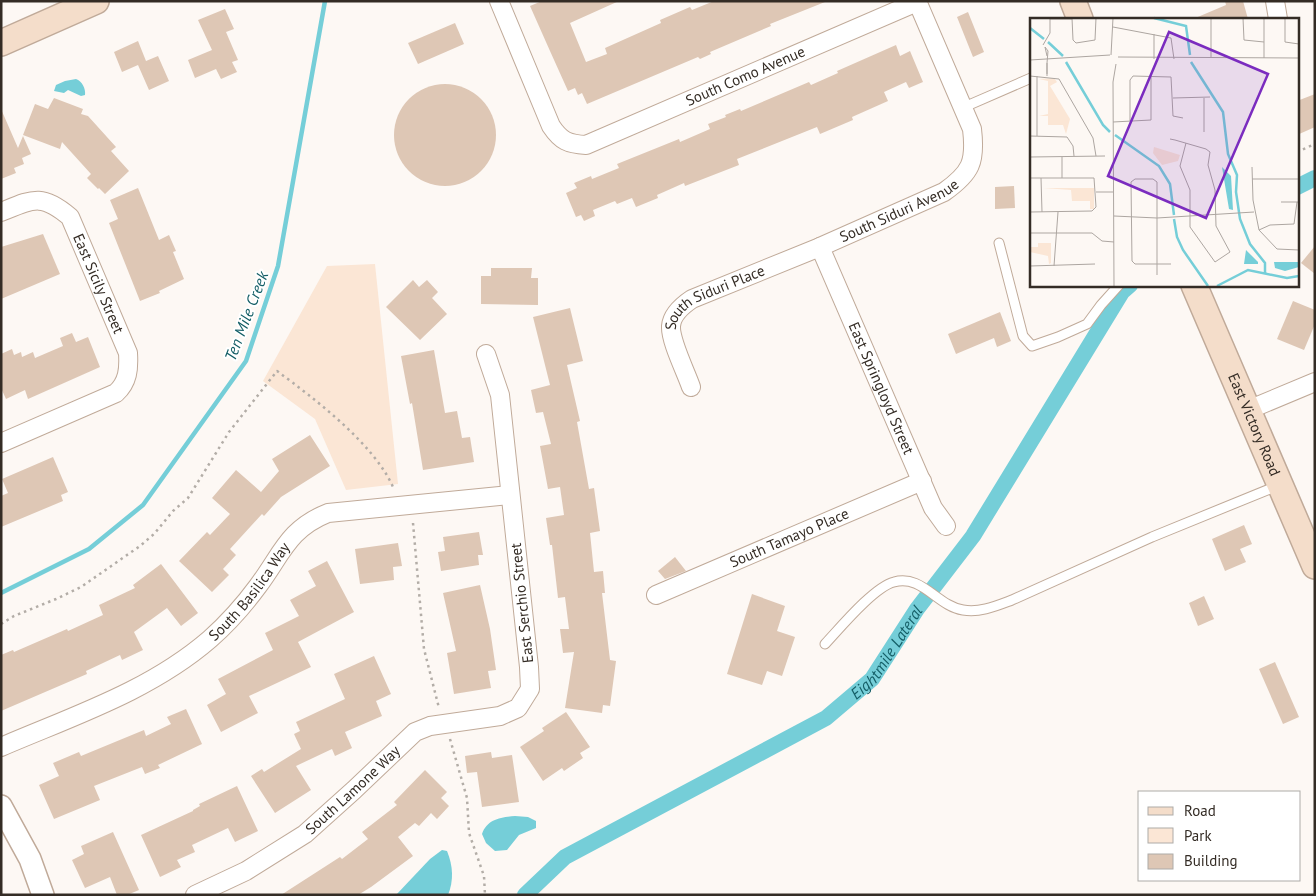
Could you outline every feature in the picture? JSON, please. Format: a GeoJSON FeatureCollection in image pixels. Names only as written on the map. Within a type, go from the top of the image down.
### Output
{"type":"FeatureCollection","features":[{"type":"Feature","properties":{"kind":"main road"},"geometry":{"type":"LineString","coordinates":[[1,43],[96,1]]}},
{"type":"Feature","properties":{"kind":"main road"},"geometry":{"type":"LineString","coordinates":[[1073,1],[1080,18]]}},
{"type":"Feature","properties":{"kind":"main road","name":"East Victory Road"},"geometry":{"type":"LineString","coordinates":[[1194,286],[1315,566]]}},
{"type":"Feature","properties":{"kind":"street","name":"South Como Avenue"},"geometry":{"type":"LineString","coordinates":[[499,1],[551,126],[559,136],[572,144],[586,145],[917,2]]}},
{"type":"Feature","properties":{"kind":"street"},"geometry":{"type":"LineString","coordinates":[[1275,1],[1278,18]]}},
{"type":"Feature","properties":{"kind":"street"},"geometry":{"type":"LineString","coordinates":[[917,2],[962,108]]}},
{"type":"Feature","properties":{"kind":"street","name":"South Siduri Avenue"},"geometry":{"type":"LineString","coordinates":[[820,247],[944,192],[960,181],[971,166],[974,147],[972,129],[962,108]]}},
{"type":"Feature","properties":{"kind":"street","name":"East Sicily Street"},"geometry":{"type":"LineString","coordinates":[[1,212],[28,201],[44,201],[56,205],[70,217],[128,353],[129,367],[127,379],[116,394],[1,444]]}},
{"type":"Feature","properties":{"kind":"street","name":"South Siduri Place"},"geometry":{"type":"LineString","coordinates":[[691,387],[672,337],[671,325],[675,314],[682,306],[692,299],[820,247]]}},
{"type":"Feature","properties":{"kind":"street","name":"East Springloyd Street"},"geometry":{"type":"LineString","coordinates":[[820,247],[933,508],[946,526]]}},
{"type":"Feature","properties":{"kind":"street","name":"East Serchio Street"},"geometry":{"type":"LineString","coordinates":[[486,354],[500,395],[530,667],[530,689],[518,708]]}},
{"type":"Feature","properties":{"kind":"street"},"geometry":{"type":"LineString","coordinates":[[1248,410],[1315,382]]}},
{"type":"Feature","properties":{"kind":"street","name":"South Tamayo Place"},"geometry":{"type":"LineString","coordinates":[[656,595],[922,481]]}},
{"type":"Feature","properties":{"kind":"street","name":"South Basilica Way"},"geometry":{"type":"LineString","coordinates":[[1,748],[133,690],[184,660],[233,618],[259,585],[286,543],[301,528],[315,518],[328,513],[510,495]]}},
{"type":"Feature","properties":{"kind":"street","name":"South Lamone Way"},"geometry":{"type":"LineString","coordinates":[[195,895],[246,871],[305,834],[414,732],[430,726],[500,716],[518,708]]}},
{"type":"Feature","properties":{"kind":"street"},"geometry":{"type":"LineString","coordinates":[[1,806],[30,859],[43,895]]}},
{"type":"Feature","properties":{"kind":"lane"},"geometry":{"type":"LineString","coordinates":[[962,108],[1030,78]]}},
{"type":"Feature","properties":{"kind":"lane"},"geometry":{"type":"LineString","coordinates":[[999,243],[1023,336],[1032,346],[1087,324],[1118,286]]}},
{"type":"Feature","properties":{"kind":"lane"},"geometry":{"type":"LineString","coordinates":[[825,644],[872,596],[884,586],[893,582],[906,580],[919,584],[944,602],[961,610],[975,611],[988,609],[1152,537],[1280,484]]}},
{"type":"Feature","properties":{"kind":"path"},"geometry":{"type":"LineString","coordinates":[[1298,152],[1315,144]]}},
{"type":"Feature","properties":{"kind":"path"},"geometry":{"type":"LineString","coordinates":[[1,624],[14,616],[81,587],[154,534],[173,511],[188,498],[229,432],[277,371],[314,399],[362,443],[379,464],[393,487]]}},
{"type":"Feature","properties":{"kind":"green space"},"geometry":{"type":"Polygon","coordinates":[[[375,264],[398,484],[346,490],[315,419],[263,381],[327,266],[375,264]]]}},
{"type":"Feature","properties":{"kind":"water"},"geometry":{"type":"Polygon","coordinates":[[[76,79],[83,86],[85,95],[81,96],[68,90],[64,93],[54,91],[56,85],[76,79]]]}},
{"type":"Feature","properties":{"kind":"water"},"geometry":{"type":"Polygon","coordinates":[[[515,816],[528,817],[536,821],[536,828],[519,835],[507,850],[495,851],[486,843],[482,834],[484,829],[495,820],[515,816]]]}},
{"type":"Feature","properties":{"kind":"water"},"geometry":{"type":"Polygon","coordinates":[[[442,850],[447,851],[452,868],[448,895],[396,895],[430,859],[442,850]]]}},
{"type":"Feature","properties":{"kind":"building"},"geometry":{"type":"Polygon","coordinates":[[[542,1],[619,1],[570,23],[586,62],[607,54],[605,48],[661,23],[660,20],[690,7],[692,10],[714,1],[825,2],[770,24],[771,26],[710,52],[711,54],[700,59],[698,57],[587,104],[582,93],[578,95],[575,88],[568,91],[530,6],[542,1]]]}},
{"type":"Feature","properties":{"kind":"building"},"geometry":{"type":"Polygon","coordinates":[[[1225,1],[1243,1],[1248,18],[1195,18],[1226,5],[1225,1]]]}},
{"type":"Feature","properties":{"kind":"building"},"geometry":{"type":"Polygon","coordinates":[[[225,9],[234,29],[226,32],[238,60],[232,62],[237,72],[221,79],[216,69],[195,78],[188,60],[212,50],[198,20],[225,9]]]}},
{"type":"Feature","properties":{"kind":"building"},"geometry":{"type":"Polygon","coordinates":[[[968,12],[984,52],[973,57],[957,17],[968,12]]]}},
{"type":"Feature","properties":{"kind":"building"},"geometry":{"type":"Polygon","coordinates":[[[455,23],[464,44],[418,64],[408,43],[455,23]]]}},
{"type":"Feature","properties":{"kind":"building"},"geometry":{"type":"Polygon","coordinates":[[[138,41],[146,61],[158,56],[169,81],[149,90],[138,65],[122,72],[114,52],[138,41]]]}},
{"type":"Feature","properties":{"kind":"building"},"geometry":{"type":"Polygon","coordinates":[[[896,45],[900,56],[910,51],[923,82],[909,88],[906,82],[884,92],[888,101],[852,117],[853,120],[820,134],[817,127],[737,159],[739,165],[685,186],[684,183],[657,195],[658,198],[636,207],[632,198],[617,204],[615,201],[593,210],[595,216],[584,221],[581,215],[576,217],[566,193],[577,188],[574,183],[591,176],[592,179],[619,168],[617,164],[679,139],[680,142],[710,129],[708,124],[726,117],[725,115],[740,109],[741,111],[809,82],[811,85],[838,73],[837,71],[896,45]]]}},
{"type":"Feature","properties":{"kind":"building"},"geometry":{"type":"Polygon","coordinates":[[[445,84],[455,85],[474,92],[488,106],[495,125],[495,145],[488,164],[474,178],[455,185],[445,186],[435,185],[416,178],[402,164],[395,145],[394,135],[395,125],[402,106],[416,92],[435,85],[445,84]]]}},
{"type":"Feature","properties":{"kind":"building"},"geometry":{"type":"Polygon","coordinates":[[[1315,94],[1315,127],[1298,135],[1298,101],[1315,94]]]}},
{"type":"Feature","properties":{"kind":"building"},"geometry":{"type":"Polygon","coordinates":[[[54,98],[83,109],[81,114],[88,116],[116,147],[111,151],[129,171],[105,194],[87,178],[91,174],[62,142],[60,149],[23,135],[35,104],[48,109],[54,98]]]}},
{"type":"Feature","properties":{"kind":"building"},"geometry":{"type":"Polygon","coordinates":[[[1,109],[18,148],[23,136],[31,154],[22,158],[24,164],[14,168],[16,173],[1,179],[1,109]]]}},
{"type":"Feature","properties":{"kind":"building"},"geometry":{"type":"Polygon","coordinates":[[[1014,186],[1015,208],[995,209],[995,187],[1014,186]]]}},
{"type":"Feature","properties":{"kind":"building"},"geometry":{"type":"Polygon","coordinates":[[[138,188],[159,240],[169,235],[176,251],[173,252],[184,279],[159,291],[160,293],[140,301],[109,223],[118,219],[110,200],[138,188]]]}},
{"type":"Feature","properties":{"kind":"building"},"geometry":{"type":"Polygon","coordinates":[[[43,234],[60,274],[1,299],[1,247],[43,234]]]}},
{"type":"Feature","properties":{"kind":"building"},"geometry":{"type":"Polygon","coordinates":[[[1315,246],[1315,274],[1301,263],[1315,246]]]}},
{"type":"Feature","properties":{"kind":"building"},"geometry":{"type":"Polygon","coordinates":[[[491,268],[532,268],[531,278],[538,278],[538,305],[481,304],[481,276],[491,276],[491,268]]]}},
{"type":"Feature","properties":{"kind":"building"},"geometry":{"type":"Polygon","coordinates":[[[413,280],[419,287],[427,280],[438,292],[432,298],[447,314],[420,340],[386,307],[413,280]]]}},
{"type":"Feature","properties":{"kind":"building"},"geometry":{"type":"Polygon","coordinates":[[[1293,301],[1315,310],[1315,324],[1304,350],[1277,339],[1293,301]]]}},
{"type":"Feature","properties":{"kind":"building"},"geometry":{"type":"Polygon","coordinates":[[[570,308],[583,361],[567,365],[580,421],[577,422],[589,489],[594,488],[600,531],[590,533],[594,572],[603,571],[605,593],[602,593],[610,660],[616,661],[610,706],[603,705],[602,713],[565,708],[574,652],[563,653],[560,629],[569,629],[565,597],[558,598],[552,545],[550,545],[546,518],[564,515],[560,487],[548,489],[540,446],[551,444],[543,412],[536,413],[531,390],[550,385],[533,317],[570,308]]]}},
{"type":"Feature","properties":{"kind":"building"},"geometry":{"type":"Polygon","coordinates":[[[1000,312],[1011,341],[997,347],[994,338],[956,354],[948,334],[1000,312]]]}},
{"type":"Feature","properties":{"kind":"building"},"geometry":{"type":"Polygon","coordinates":[[[72,333],[76,342],[88,337],[100,367],[28,399],[25,390],[6,399],[1,388],[1,354],[12,349],[14,355],[21,352],[22,357],[33,352],[35,358],[63,346],[60,338],[72,333]]]}},
{"type":"Feature","properties":{"kind":"building"},"geometry":{"type":"Polygon","coordinates":[[[434,350],[445,413],[457,411],[462,438],[470,437],[474,462],[423,470],[412,403],[410,404],[401,356],[434,350]]]}},
{"type":"Feature","properties":{"kind":"building"},"geometry":{"type":"Polygon","coordinates":[[[310,435],[330,466],[281,497],[264,516],[262,514],[230,549],[236,555],[223,569],[229,575],[212,592],[179,561],[207,532],[210,535],[230,514],[212,498],[236,470],[261,492],[279,471],[272,459],[310,435]]]}},
{"type":"Feature","properties":{"kind":"building"},"geometry":{"type":"Polygon","coordinates":[[[53,457],[68,492],[61,495],[63,501],[1,527],[1,496],[8,493],[2,479],[53,457]]]}},
{"type":"Feature","properties":{"kind":"building"},"geometry":{"type":"Polygon","coordinates":[[[1244,525],[1252,544],[1240,549],[1246,562],[1225,571],[1212,539],[1244,525]]]}},
{"type":"Feature","properties":{"kind":"building"},"geometry":{"type":"Polygon","coordinates":[[[479,532],[483,555],[478,555],[479,565],[441,571],[438,552],[445,551],[443,537],[479,532]]]}},
{"type":"Feature","properties":{"kind":"building"},"geometry":{"type":"Polygon","coordinates":[[[398,543],[402,566],[393,567],[394,580],[360,584],[355,549],[398,543]]]}},
{"type":"Feature","properties":{"kind":"building"},"geometry":{"type":"Polygon","coordinates":[[[675,557],[686,571],[665,579],[658,571],[675,557]]]}},
{"type":"Feature","properties":{"kind":"building"},"geometry":{"type":"Polygon","coordinates":[[[327,561],[354,612],[298,642],[311,667],[249,696],[258,713],[221,732],[207,705],[226,694],[218,679],[273,650],[265,633],[299,616],[290,600],[316,586],[308,571],[327,561]]]}},
{"type":"Feature","properties":{"kind":"building"},"geometry":{"type":"Polygon","coordinates":[[[161,564],[198,613],[181,626],[167,608],[134,632],[143,650],[122,660],[120,655],[86,671],[87,674],[1,711],[1,655],[13,650],[14,652],[67,629],[68,631],[103,615],[99,605],[135,588],[133,585],[161,564]]]}},
{"type":"Feature","properties":{"kind":"building"},"geometry":{"type":"Polygon","coordinates":[[[480,585],[490,629],[496,670],[488,671],[491,688],[454,694],[447,653],[456,651],[443,593],[480,585]]]}},
{"type":"Feature","properties":{"kind":"building"},"geometry":{"type":"Polygon","coordinates":[[[752,594],[785,606],[777,631],[795,637],[782,676],[767,671],[762,685],[727,674],[752,594]]]}},
{"type":"Feature","properties":{"kind":"building"},"geometry":{"type":"Polygon","coordinates":[[[1204,596],[1214,619],[1198,626],[1189,603],[1204,596]]]}},
{"type":"Feature","properties":{"kind":"building"},"geometry":{"type":"Polygon","coordinates":[[[374,656],[391,694],[376,701],[382,716],[345,732],[352,748],[335,756],[332,749],[296,766],[311,790],[275,813],[251,776],[262,769],[264,772],[301,749],[294,734],[300,731],[296,722],[345,699],[334,674],[374,656]]]}},
{"type":"Feature","properties":{"kind":"building"},"geometry":{"type":"Polygon","coordinates":[[[1275,662],[1299,717],[1283,724],[1259,669],[1275,662]]]}},
{"type":"Feature","properties":{"kind":"building"},"geometry":{"type":"Polygon","coordinates":[[[186,709],[202,744],[158,765],[160,768],[145,774],[142,767],[94,786],[100,800],[54,819],[39,785],[59,776],[53,763],[79,752],[81,756],[144,730],[146,736],[171,724],[167,717],[186,709]]]}},
{"type":"Feature","properties":{"kind":"building"},"geometry":{"type":"Polygon","coordinates":[[[566,712],[590,747],[580,753],[583,758],[564,771],[562,768],[543,781],[520,747],[544,731],[542,728],[566,712]]]}},
{"type":"Feature","properties":{"kind":"building"},"geometry":{"type":"Polygon","coordinates":[[[491,752],[492,758],[512,755],[519,802],[482,807],[477,772],[467,773],[465,756],[491,752]]]}},
{"type":"Feature","properties":{"kind":"building"},"geometry":{"type":"Polygon","coordinates":[[[425,770],[447,792],[441,798],[449,806],[437,819],[431,813],[419,826],[415,823],[398,837],[413,856],[358,895],[281,895],[340,857],[342,859],[368,839],[362,832],[397,805],[394,802],[425,770]]]}},
{"type":"Feature","properties":{"kind":"building"},"geometry":{"type":"Polygon","coordinates":[[[237,786],[258,831],[235,842],[228,828],[192,845],[195,852],[177,860],[181,867],[160,877],[141,835],[193,811],[200,806],[199,804],[237,786]]]}},
{"type":"Feature","properties":{"kind":"building"},"geometry":{"type":"Polygon","coordinates":[[[113,832],[139,890],[127,895],[117,895],[110,877],[85,888],[72,860],[84,854],[81,846],[113,832]]]}},
{"type":"Feature","properties":{"kind":"waterway","name":"Ten Mile Creek"},"geometry":{"type":"LineString","coordinates":[[1,593],[89,549],[143,505],[246,361],[278,266],[325,1]]}},
{"type":"Feature","properties":{"kind":"waterway","name":"Eightmile Lateral"},"geometry":{"type":"LineString","coordinates":[[1298,186],[1315,178]]}},
{"type":"Feature","properties":{"kind":"waterway","name":"Eightmile Lateral"},"geometry":{"type":"LineString","coordinates":[[525,895],[565,857],[826,718],[872,679],[917,609],[973,536],[1122,292],[1129,286]]}}]}
